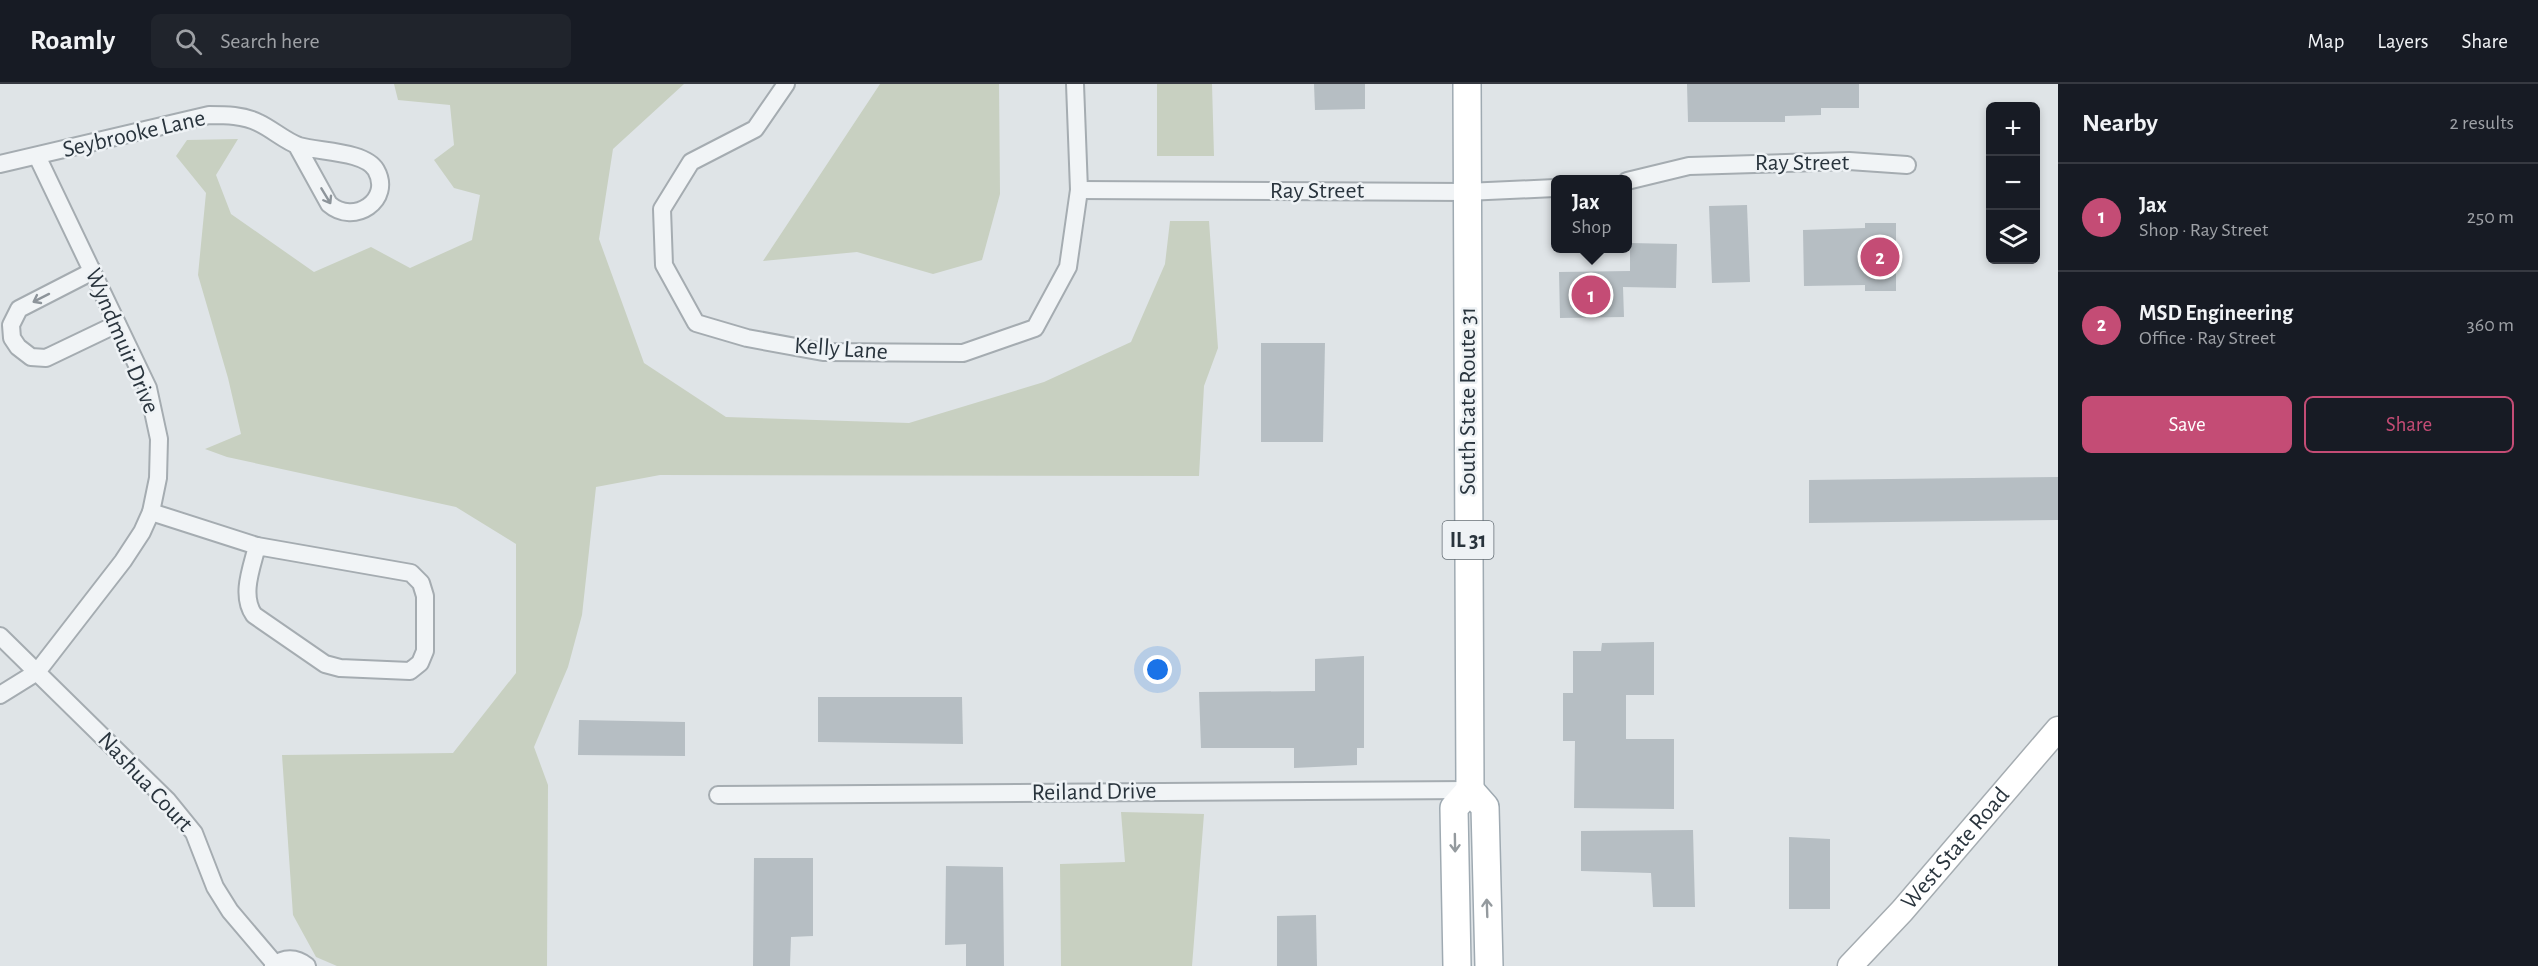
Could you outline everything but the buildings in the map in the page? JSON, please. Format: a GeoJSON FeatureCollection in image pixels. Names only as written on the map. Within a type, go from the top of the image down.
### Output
{"type":"FeatureCollection","features":[{"type":"Feature","properties":{"kind":"main road","name":"South State Route 31"},"geometry":{"type":"LineString","coordinates":[[1467,84],[1470,790]]}},
{"type":"Feature","properties":{"kind":"main road","name":"West State Road"},"geometry":{"type":"LineString","coordinates":[[1850,966],[1902,911],[2058,729]]}},
{"type":"Feature","properties":{"kind":"main road"},"geometry":{"type":"LineString","coordinates":[[1457,966],[1454,808],[1470,790],[1485,807],[1489,966]]}},
{"type":"Feature","properties":{"kind":"street","name":"Kelly Lane"},"geometry":{"type":"LineString","coordinates":[[786,84],[755,129],[691,162],[662,209],[664,265],[696,323],[747,338],[823,352],[963,352],[1035,328],[1068,267],[1079,190],[1075,84]]}},
{"type":"Feature","properties":{"kind":"street","name":"Seybrooke Lane"},"geometry":{"type":"LineString","coordinates":[[0,164],[209,115],[233,116],[257,122],[297,146],[357,157],[370,163],[376,171],[380,185],[373,203],[363,210],[351,213],[334,208],[329,204],[297,146]]}},
{"type":"Feature","properties":{"kind":"street","name":"Wyndmuir Drive"},"geometry":{"type":"LineString","coordinates":[[0,695],[37,672],[123,561],[142,532],[151,512],[158,478],[157,424],[148,388],[37,156]]}},
{"type":"Feature","properties":{"kind":"street","name":"Ray Street"},"geometry":{"type":"LineString","coordinates":[[1632,180],[1689,166],[1849,161],[1907,165]]}},
{"type":"Feature","properties":{"kind":"street","name":"Ray Street"},"geometry":{"type":"LineString","coordinates":[[1079,190],[1466,192],[1551,188]]}},
{"type":"Feature","properties":{"kind":"street"},"geometry":{"type":"LineString","coordinates":[[93,271],[19,309],[11,325],[12,338],[18,347],[31,357],[46,358],[117,324]]}},
{"type":"Feature","properties":{"kind":"street"},"geometry":{"type":"LineString","coordinates":[[151,512],[257,546],[411,573],[421,583],[425,596],[425,651],[420,663],[410,671],[403,672],[332,666],[318,660],[254,615],[249,606],[247,592],[257,546]]}},
{"type":"Feature","properties":{"kind":"street","name":"Nashua Court"},"geometry":{"type":"LineString","coordinates":[[0,636],[168,801],[188,825],[194,833],[215,887],[230,911],[274,965],[291,959],[307,966]]}},
{"type":"Feature","properties":{"kind":"street","name":"Reiland Drive"},"geometry":{"type":"LineString","coordinates":[[718,795],[1470,790]]}},
{"type":"Feature","properties":{"kind":"green space"},"geometry":{"type":"Polygon","coordinates":[[[394,84],[684,84],[613,149],[599,239],[644,363],[726,417],[909,423],[1044,382],[1131,342],[1165,264],[1170,221],[1209,221],[1218,348],[1204,386],[1199,476],[660,475],[596,487],[582,615],[568,667],[534,747],[548,785],[547,966],[337,966],[316,957],[293,915],[282,755],[453,753],[516,673],[516,544],[456,507],[227,457],[205,449],[241,434],[228,378],[198,275],[206,193],[176,156],[187,140],[238,139],[216,175],[231,214],[314,272],[371,247],[410,268],[472,240],[480,195],[454,188],[434,160],[454,145],[450,105],[398,100],[394,84]]]}},
{"type":"Feature","properties":{"kind":"green space"},"geometry":{"type":"Polygon","coordinates":[[[880,84],[999,84],[1000,194],[982,260],[933,274],[857,252],[763,261],[880,84]]]}},
{"type":"Feature","properties":{"kind":"green space"},"geometry":{"type":"Polygon","coordinates":[[[1157,84],[1212,84],[1214,156],[1157,156],[1157,84]]]}},
{"type":"Feature","properties":{"kind":"green space"},"geometry":{"type":"Polygon","coordinates":[[[1121,812],[1204,814],[1192,966],[1061,966],[1060,864],[1125,862],[1121,812]]]}},
{"type":"Feature","properties":{"kind":"place","name":"MSD Engineering"},"geometry":{"type":"Point","coordinates":[1880,257]}},
{"type":"Feature","properties":{"kind":"place","name":"Jax"},"geometry":{"type":"Point","coordinates":[1591,295]}}]}
